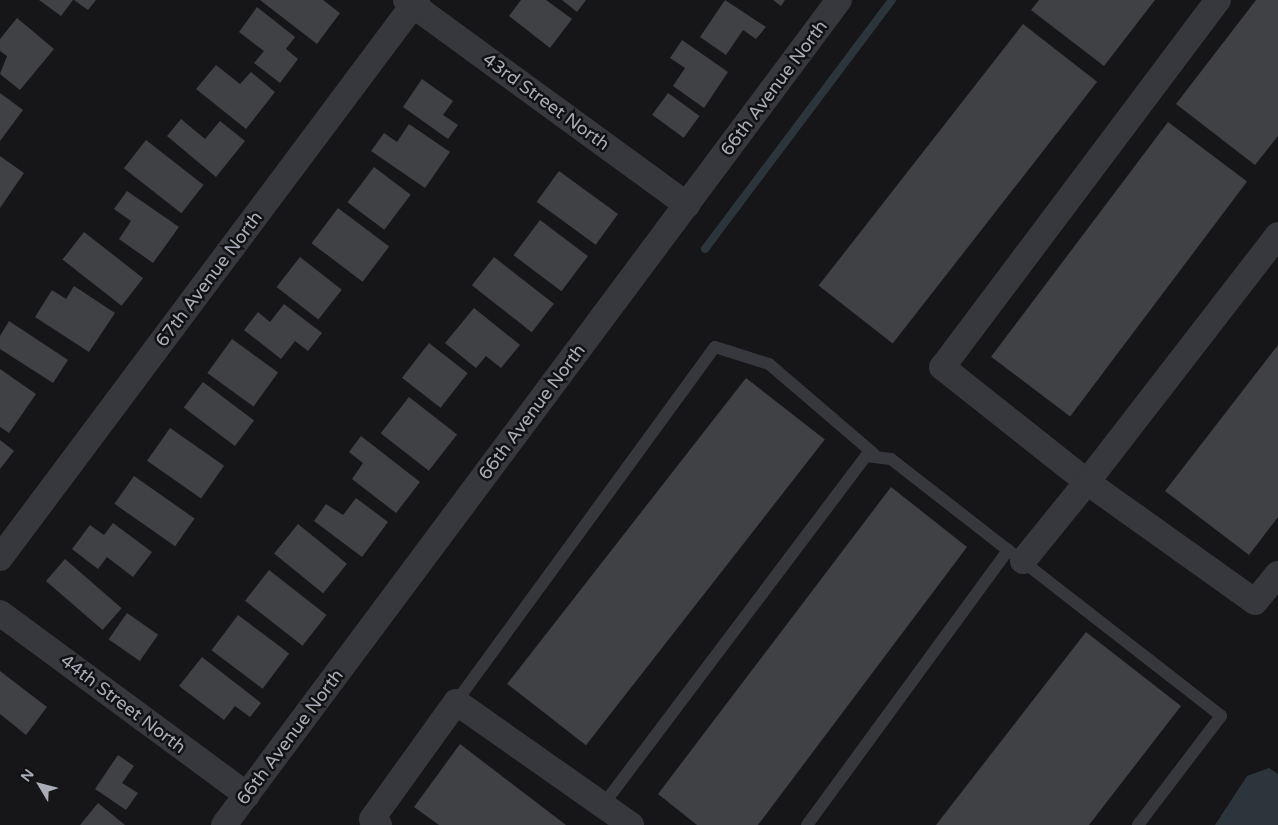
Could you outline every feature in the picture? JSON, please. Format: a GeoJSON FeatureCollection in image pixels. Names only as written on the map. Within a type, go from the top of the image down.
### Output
{"type":"FeatureCollection","features":[{"type":"Feature","properties":{"kind":"street","name":"66th Avenue North"},"geometry":{"type":"LineString","coordinates":[[224,825],[839,0]]}},
{"type":"Feature","properties":{"kind":"street"},"geometry":{"type":"LineString","coordinates":[[1218,0],[942,367],[1087,482],[1255,602],[1278,574]]}},
{"type":"Feature","properties":{"kind":"street","name":"43rd Street North"},"geometry":{"type":"LineString","coordinates":[[412,2],[687,205]]}},
{"type":"Feature","properties":{"kind":"street","name":"67th Avenue North"},"geometry":{"type":"LineString","coordinates":[[0,558],[412,2]]}},
{"type":"Feature","properties":{"kind":"street"},"geometry":{"type":"LineString","coordinates":[[1016,555],[1087,482],[1278,235]]}},
{"type":"Feature","properties":{"kind":"street","name":"44th Street North"},"geometry":{"type":"LineString","coordinates":[[0,612],[247,795]]}},
{"type":"Feature","properties":{"kind":"street"},"geometry":{"type":"LineString","coordinates":[[379,825],[372,819],[456,702],[632,825]]}},
{"type":"Feature","properties":{"kind":"lane"},"geometry":{"type":"LineString","coordinates":[[456,702],[714,346],[769,364],[874,454],[890,459],[1222,716],[1138,825]]}},
{"type":"Feature","properties":{"kind":"lane"},"geometry":{"type":"LineString","coordinates":[[603,805],[866,456],[874,454]]}},
{"type":"Feature","properties":{"kind":"lane"},"geometry":{"type":"LineString","coordinates":[[808,825],[1016,555]]}},
{"type":"Feature","properties":{"kind":"shaded area"},"geometry":{"type":"Polygon","coordinates":[[[1269,768],[1278,774],[1278,825],[1215,825],[1247,776],[1269,768]]]}},
{"type":"Feature","properties":{"kind":"building"},"geometry":{"type":"Polygon","coordinates":[[[39,0],[73,0],[61,16],[39,0]]]}},
{"type":"Feature","properties":{"kind":"building"},"geometry":{"type":"Polygon","coordinates":[[[74,0],[96,0],[88,10],[74,0]]]}},
{"type":"Feature","properties":{"kind":"building"},"geometry":{"type":"Polygon","coordinates":[[[260,0],[323,0],[340,13],[317,44],[260,0]]]}},
{"type":"Feature","properties":{"kind":"building"},"geometry":{"type":"Polygon","coordinates":[[[521,0],[546,0],[572,19],[550,48],[509,16],[521,0]]]}},
{"type":"Feature","properties":{"kind":"building"},"geometry":{"type":"Polygon","coordinates":[[[562,0],[586,0],[577,12],[562,0]]]}},
{"type":"Feature","properties":{"kind":"building"},"geometry":{"type":"Polygon","coordinates":[[[725,0],[766,27],[756,39],[743,30],[726,55],[700,37],[725,0]]]}},
{"type":"Feature","properties":{"kind":"building"},"geometry":{"type":"Polygon","coordinates":[[[773,0],[785,0],[781,6],[773,0]]]}},
{"type":"Feature","properties":{"kind":"building"},"geometry":{"type":"Polygon","coordinates":[[[1039,0],[1155,0],[1104,66],[1031,10],[1039,0]]]}},
{"type":"Feature","properties":{"kind":"building"},"geometry":{"type":"Polygon","coordinates":[[[1256,0],[1278,0],[1278,136],[1255,165],[1176,104],[1256,0]]]}},
{"type":"Feature","properties":{"kind":"building"},"geometry":{"type":"Polygon","coordinates":[[[257,7],[295,37],[286,49],[298,59],[280,83],[254,63],[264,51],[239,32],[257,7]]]}},
{"type":"Feature","properties":{"kind":"building"},"geometry":{"type":"Polygon","coordinates":[[[17,18],[54,49],[20,90],[0,74],[7,56],[0,51],[0,39],[17,18]]]}},
{"type":"Feature","properties":{"kind":"building"},"geometry":{"type":"Polygon","coordinates":[[[1023,24],[1097,82],[893,343],[819,286],[1023,24]]]}},
{"type":"Feature","properties":{"kind":"building"},"geometry":{"type":"Polygon","coordinates":[[[682,40],[728,72],[704,108],[673,86],[685,68],[670,58],[682,40]]]}},
{"type":"Feature","properties":{"kind":"building"},"geometry":{"type":"Polygon","coordinates":[[[216,65],[240,84],[251,72],[275,92],[246,129],[196,89],[216,65]]]}},
{"type":"Feature","properties":{"kind":"building"},"geometry":{"type":"Polygon","coordinates":[[[422,79],[453,101],[443,115],[458,125],[448,139],[403,107],[422,79]]]}},
{"type":"Feature","properties":{"kind":"building"},"geometry":{"type":"Polygon","coordinates":[[[0,93],[23,110],[0,141],[0,93]]]}},
{"type":"Feature","properties":{"kind":"building"},"geometry":{"type":"Polygon","coordinates":[[[668,93],[700,116],[684,138],[652,115],[668,93]]]}},
{"type":"Feature","properties":{"kind":"building"},"geometry":{"type":"Polygon","coordinates":[[[181,119],[205,139],[220,121],[245,141],[216,177],[167,136],[181,119]]]}},
{"type":"Feature","properties":{"kind":"building"},"geometry":{"type":"Polygon","coordinates":[[[1168,122],[1247,182],[1070,416],[991,357],[1168,122]]]}},
{"type":"Feature","properties":{"kind":"building"},"geometry":{"type":"Polygon","coordinates":[[[409,124],[450,152],[425,188],[371,151],[384,133],[397,142],[409,124]]]}},
{"type":"Feature","properties":{"kind":"building"},"geometry":{"type":"Polygon","coordinates":[[[146,140],[204,185],[181,213],[124,168],[146,140]]]}},
{"type":"Feature","properties":{"kind":"building"},"geometry":{"type":"Polygon","coordinates":[[[0,156],[24,173],[0,208],[0,156]]]}},
{"type":"Feature","properties":{"kind":"building"},"geometry":{"type":"Polygon","coordinates":[[[374,167],[411,195],[384,230],[348,202],[374,167]]]}},
{"type":"Feature","properties":{"kind":"building"},"geometry":{"type":"Polygon","coordinates":[[[559,171],[618,214],[596,245],[537,202],[559,171]]]}},
{"type":"Feature","properties":{"kind":"building"},"geometry":{"type":"Polygon","coordinates":[[[127,191],[179,227],[153,263],[119,239],[131,221],[114,209],[127,191]]]}},
{"type":"Feature","properties":{"kind":"building"},"geometry":{"type":"Polygon","coordinates":[[[338,208],[389,247],[363,282],[312,243],[338,208]]]}},
{"type":"Feature","properties":{"kind":"building"},"geometry":{"type":"Polygon","coordinates":[[[540,220],[588,256],[561,291],[514,255],[540,220]]]}},
{"type":"Feature","properties":{"kind":"building"},"geometry":{"type":"Polygon","coordinates":[[[84,232],[143,278],[122,306],[62,260],[84,232]]]}},
{"type":"Feature","properties":{"kind":"building"},"geometry":{"type":"Polygon","coordinates":[[[300,257],[342,290],[318,320],[277,287],[300,257]]]}},
{"type":"Feature","properties":{"kind":"building"},"geometry":{"type":"Polygon","coordinates":[[[494,257],[554,304],[532,332],[472,285],[494,257]]]}},
{"type":"Feature","properties":{"kind":"building"},"geometry":{"type":"Polygon","coordinates":[[[74,286],[115,313],[89,352],[35,317],[52,290],[66,299],[74,286]]]}},
{"type":"Feature","properties":{"kind":"building"},"geometry":{"type":"Polygon","coordinates":[[[284,304],[322,333],[308,351],[295,341],[281,359],[244,330],[258,312],[270,322],[284,304]]]}},
{"type":"Feature","properties":{"kind":"building"},"geometry":{"type":"Polygon","coordinates":[[[474,308],[520,345],[501,368],[486,356],[476,368],[445,343],[474,308]]]}},
{"type":"Feature","properties":{"kind":"building"},"geometry":{"type":"Polygon","coordinates":[[[9,321],[68,360],[53,383],[0,349],[0,336],[9,321]]]}},
{"type":"Feature","properties":{"kind":"building"},"geometry":{"type":"Polygon","coordinates":[[[232,339],[278,373],[253,406],[207,373],[232,339]]]}},
{"type":"Feature","properties":{"kind":"building"},"geometry":{"type":"Polygon","coordinates":[[[429,343],[468,373],[441,408],[402,378],[429,343]]]}},
{"type":"Feature","properties":{"kind":"building"},"geometry":{"type":"Polygon","coordinates":[[[1278,345],[1278,517],[1249,555],[1165,491],[1278,345]]]}},
{"type":"Feature","properties":{"kind":"building"},"geometry":{"type":"Polygon","coordinates":[[[0,369],[36,394],[9,433],[0,427],[0,369]]]}},
{"type":"Feature","properties":{"kind":"building"},"geometry":{"type":"Polygon","coordinates":[[[746,378],[825,440],[586,745],[507,684],[746,378]]]}},
{"type":"Feature","properties":{"kind":"building"},"geometry":{"type":"Polygon","coordinates":[[[203,382],[254,421],[235,446],[184,408],[203,382]]]}},
{"type":"Feature","properties":{"kind":"building"},"geometry":{"type":"Polygon","coordinates":[[[409,397],[457,435],[429,471],[381,433],[409,397]]]}},
{"type":"Feature","properties":{"kind":"building"},"geometry":{"type":"Polygon","coordinates":[[[170,428],[224,466],[201,499],[147,461],[170,428]]]}},
{"type":"Feature","properties":{"kind":"building"},"geometry":{"type":"Polygon","coordinates":[[[361,436],[420,482],[396,513],[352,479],[363,463],[349,452],[361,436]]]}},
{"type":"Feature","properties":{"kind":"building"},"geometry":{"type":"Polygon","coordinates":[[[0,440],[14,451],[0,469],[0,440]]]}},
{"type":"Feature","properties":{"kind":"building"},"geometry":{"type":"Polygon","coordinates":[[[134,476],[195,518],[175,546],[114,504],[134,476]]]}},
{"type":"Feature","properties":{"kind":"building"},"geometry":{"type":"Polygon","coordinates":[[[891,487],[967,547],[758,825],[697,825],[658,794],[891,487]]]}},
{"type":"Feature","properties":{"kind":"building"},"geometry":{"type":"Polygon","coordinates":[[[356,498],[388,522],[362,557],[314,521],[326,504],[343,515],[356,498]]]}},
{"type":"Feature","properties":{"kind":"building"},"geometry":{"type":"Polygon","coordinates":[[[113,523],[152,552],[133,577],[107,557],[98,569],[72,549],[90,525],[104,535],[113,523]]]}},
{"type":"Feature","properties":{"kind":"building"},"geometry":{"type":"Polygon","coordinates":[[[298,524],[347,564],[323,593],[274,554],[298,524]]]}},
{"type":"Feature","properties":{"kind":"building"},"geometry":{"type":"Polygon","coordinates":[[[65,559],[122,608],[103,630],[46,581],[65,559]]]}},
{"type":"Feature","properties":{"kind":"building"},"geometry":{"type":"Polygon","coordinates":[[[269,570],[327,615],[303,646],[245,601],[269,570]]]}},
{"type":"Feature","properties":{"kind":"building"},"geometry":{"type":"Polygon","coordinates":[[[127,613],[158,635],[140,661],[109,639],[127,613]]]}},
{"type":"Feature","properties":{"kind":"building"},"geometry":{"type":"Polygon","coordinates":[[[238,615],[289,654],[263,689],[212,650],[238,615]]]}},
{"type":"Feature","properties":{"kind":"building"},"geometry":{"type":"Polygon","coordinates":[[[1086,632],[1181,706],[1089,825],[936,825],[1086,632]]]}},
{"type":"Feature","properties":{"kind":"building"},"geometry":{"type":"Polygon","coordinates":[[[202,657],[261,703],[250,717],[235,706],[224,720],[179,686],[202,657]]]}},
{"type":"Feature","properties":{"kind":"building"},"geometry":{"type":"Polygon","coordinates":[[[0,671],[47,707],[26,735],[0,714],[0,671]]]}},
{"type":"Feature","properties":{"kind":"building"},"geometry":{"type":"Polygon","coordinates":[[[460,744],[566,825],[439,825],[414,807],[460,744]]]}},
{"type":"Feature","properties":{"kind":"building"},"geometry":{"type":"Polygon","coordinates":[[[118,755],[134,766],[122,783],[138,793],[126,810],[95,789],[118,755]]]}},
{"type":"Feature","properties":{"kind":"building"},"geometry":{"type":"Polygon","coordinates":[[[98,803],[125,825],[80,825],[98,803]]]}},
{"type":"Feature","properties":{"kind":"waterway"},"geometry":{"type":"LineString","coordinates":[[705,249],[892,0]]}}]}
